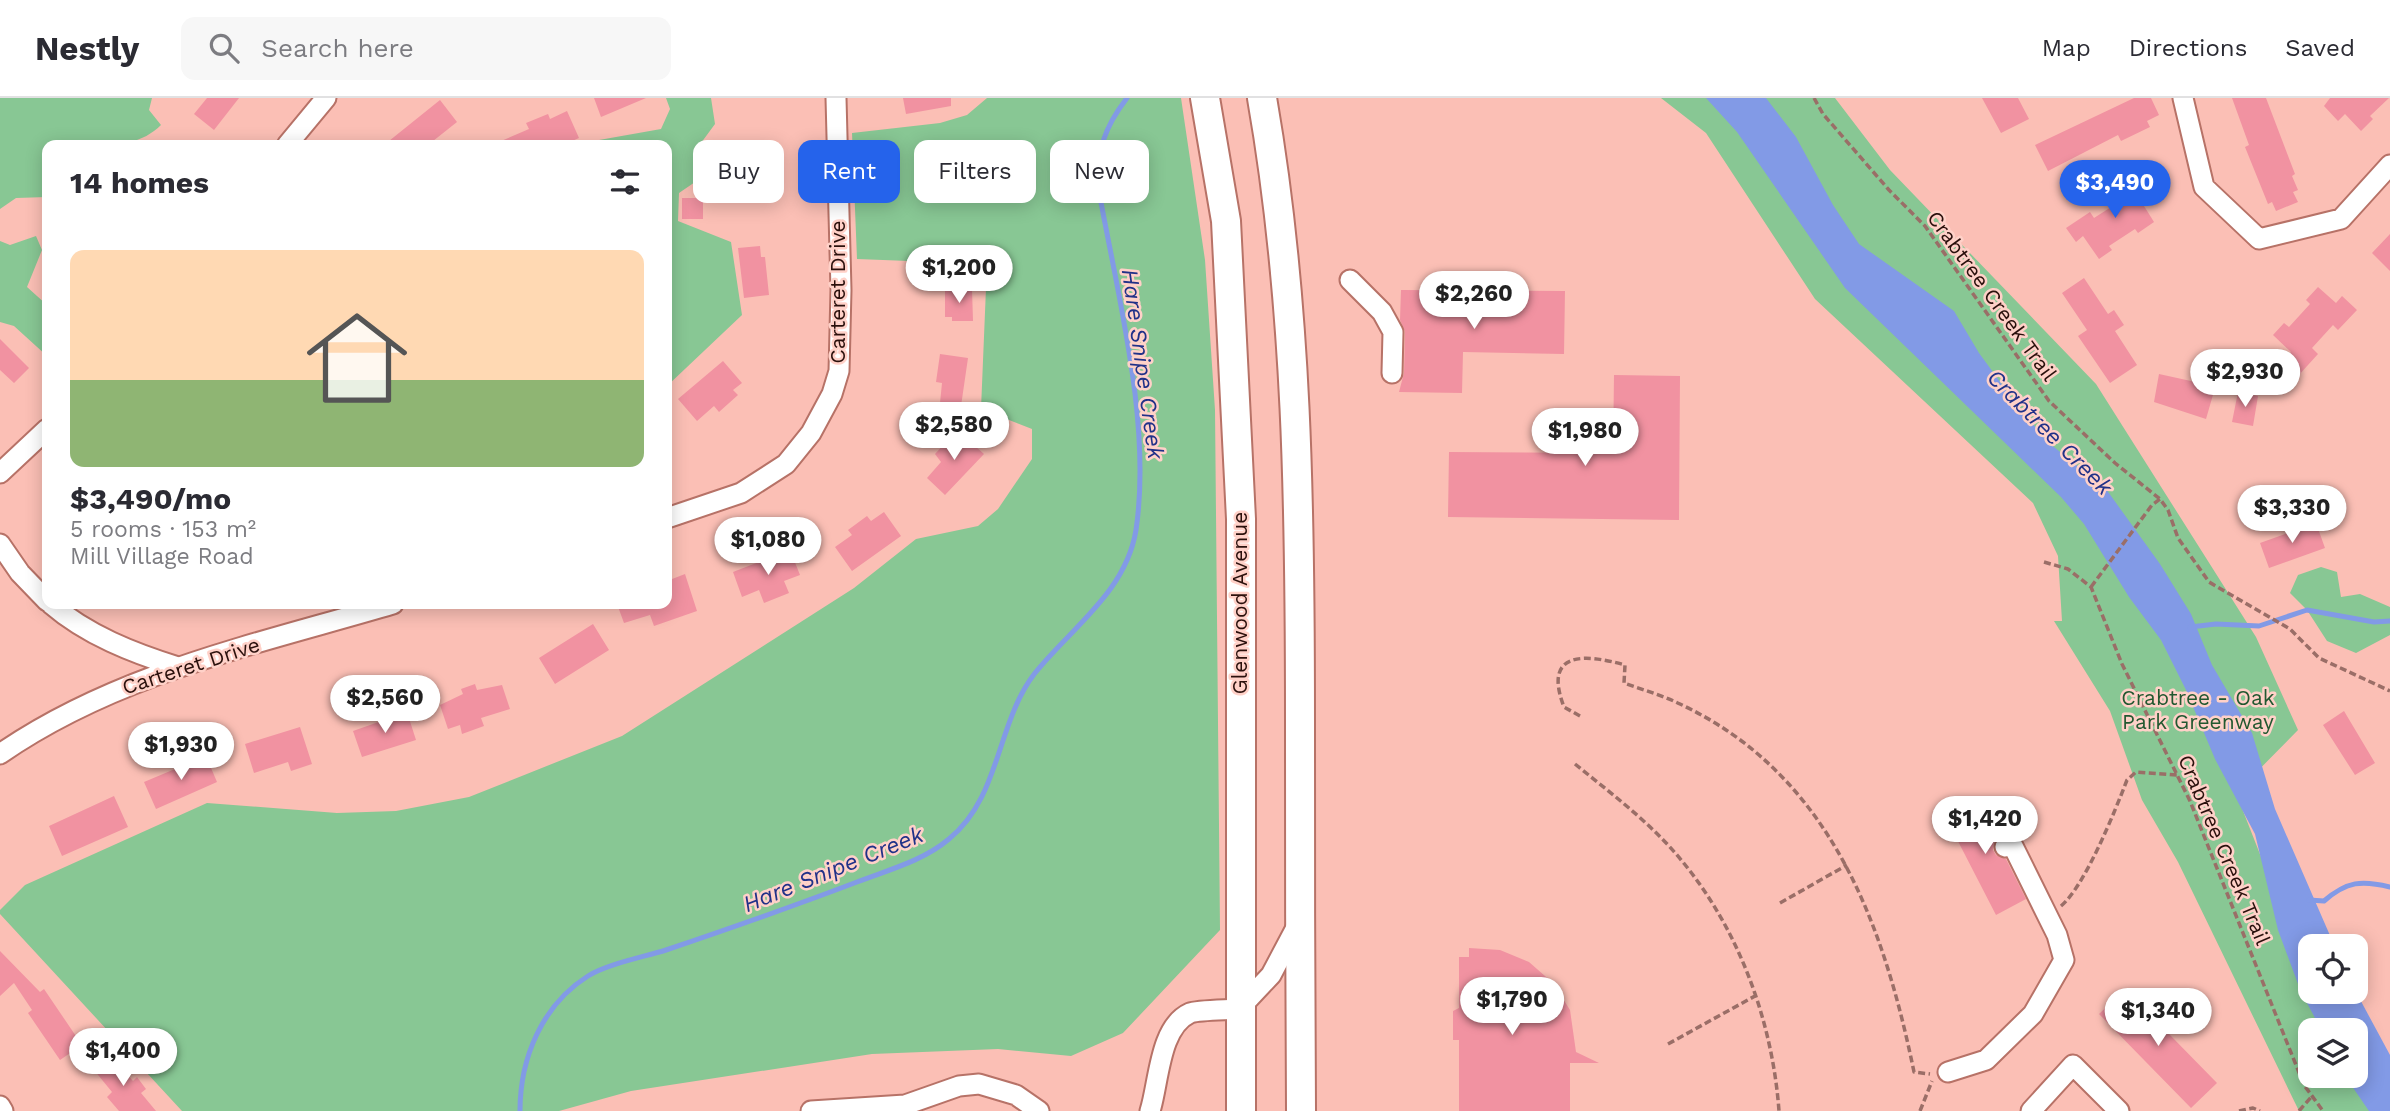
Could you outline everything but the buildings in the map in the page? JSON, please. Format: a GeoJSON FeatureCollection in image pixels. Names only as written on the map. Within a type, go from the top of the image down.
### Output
{"type":"FeatureCollection","features":[{"type":"Feature","properties":{"kind":"highway","name":"Glenwood Avenue"},"geometry":{"type":"LineString","coordinates":[[1205,98],[1226,221],[1241,519],[1241,1111]]}},
{"type":"Feature","properties":{"kind":"highway"},"geometry":{"type":"LineString","coordinates":[[1262,98],[1275,173],[1288,294],[1299,526],[1301,1111]]}},
{"type":"Feature","properties":{"kind":"street"},"geometry":{"type":"LineString","coordinates":[[291,140],[326,98]]}},
{"type":"Feature","properties":{"kind":"street","name":"Carteret Drive"},"geometry":{"type":"LineString","coordinates":[[672,516],[741,493],[786,464],[811,433],[832,394],[839,370],[841,290],[836,98]]}},
{"type":"Feature","properties":{"kind":"street"},"geometry":{"type":"LineString","coordinates":[[2183,98],[2204,187],[2259,239],[2341,219],[2390,165]]}},
{"type":"Feature","properties":{"kind":"street"},"geometry":{"type":"LineString","coordinates":[[1350,280],[1382,313],[1393,332],[1392,373]]}},
{"type":"Feature","properties":{"kind":"street"},"geometry":{"type":"LineString","coordinates":[[0,473],[42,434]]}},
{"type":"Feature","properties":{"kind":"street"},"geometry":{"type":"LineString","coordinates":[[0,544],[20,573],[42,595]]}},
{"type":"Feature","properties":{"kind":"street"},"geometry":{"type":"LineString","coordinates":[[59,609],[97,635],[142,656],[178,667]]}},
{"type":"Feature","properties":{"kind":"street","name":"Carteret Drive"},"geometry":{"type":"LineString","coordinates":[[0,754],[76,708],[178,667],[376,609]]}},
{"type":"Feature","properties":{"kind":"street"},"geometry":{"type":"LineString","coordinates":[[1948,1072],[1986,1060],[2033,1014],[2064,960],[2047,914],[2011,842],[2005,847]]}},
{"type":"Feature","properties":{"kind":"street"},"geometry":{"type":"LineString","coordinates":[[1150,1111],[1168,1039],[1177,1026],[1191,1012],[1239,1009],[1271,975],[1300,920]]}},
{"type":"Feature","properties":{"kind":"street"},"geometry":{"type":"LineString","coordinates":[[2031,1111],[2073,1065],[2119,1111]]}},
{"type":"Feature","properties":{"kind":"street"},"geometry":{"type":"LineString","coordinates":[[811,1111],[905,1105],[959,1086],[979,1084],[1016,1095],[1039,1111]]}},
{"type":"Feature","properties":{"kind":"street"},"geometry":{"type":"LineString","coordinates":[[0,1106],[3,1111]]}},
{"type":"Feature","properties":{"kind":"path","name":"Crabtree Creek Trail"},"geometry":{"type":"LineString","coordinates":[[1814,98],[1823,114],[1889,190],[1925,226],[2049,401],[2115,463],[2160,499],[2168,510],[2178,538],[2209,582],[2290,629],[2319,658],[2390,691]]}},
{"type":"Feature","properties":{"kind":"path"},"geometry":{"type":"LineString","coordinates":[[2044,562],[2068,569],[2091,587],[2152,505],[2160,499]]}},
{"type":"Feature","properties":{"kind":"path","name":"Crabtree Creek Trail"},"geometry":{"type":"LineString","coordinates":[[2091,587],[2122,664],[2176,773],[2304,1085],[2321,1109]]}},
{"type":"Feature","properties":{"kind":"path"},"geometry":{"type":"LineString","coordinates":[[1580,716],[1564,707],[1557,691],[1557,678],[1568,663],[1582,655],[1625,665],[1625,683],[1680,704],[1716,724],[1746,745],[1786,780],[1821,823],[1846,865],[1871,916],[1900,1003],[1913,1072],[1927,1071],[1932,1076],[1928,1096],[1920,1111]]}},
{"type":"Feature","properties":{"kind":"path"},"geometry":{"type":"LineString","coordinates":[[1575,764],[1637,815],[1669,846],[1722,919],[1755,996],[1769,1038],[1779,1111]]}},
{"type":"Feature","properties":{"kind":"path"},"geometry":{"type":"LineString","coordinates":[[2047,914],[2071,896],[2127,780],[2136,772],[2176,773]]}},
{"type":"Feature","properties":{"kind":"path"},"geometry":{"type":"LineString","coordinates":[[1780,903],[1846,865]]}},
{"type":"Feature","properties":{"kind":"path"},"geometry":{"type":"LineString","coordinates":[[1668,1044],[1755,996]]}},
{"type":"Feature","properties":{"kind":"path"},"geometry":{"type":"LineString","coordinates":[[2299,1111],[2312,1096]]}},
{"type":"Feature","properties":{"kind":"path"},"geometry":{"type":"LineString","coordinates":[[2239,1111],[2253,1108],[2260,1111]]}},
{"type":"Feature","properties":{"kind":"green space"},"geometry":{"type":"Polygon","coordinates":[[[0,98],[152,98],[149,110],[161,125],[136,140],[42,140],[42,197],[16,198],[0,209],[0,98]]]}},
{"type":"Feature","properties":{"kind":"green space"},"geometry":{"type":"Polygon","coordinates":[[[666,98],[711,98],[715,124],[703,140],[693,140],[693,183],[679,193],[678,221],[731,242],[742,315],[672,381],[672,140],[599,140],[661,129],[670,109],[666,98]]]}},
{"type":"Feature","properties":{"kind":"green space"},"geometry":{"type":"Polygon","coordinates":[[[987,98],[1181,98],[1205,260],[1215,410],[1220,930],[1123,1033],[1071,1056],[998,1049],[872,1054],[631,1091],[559,1111],[182,1111],[0,914],[0,910],[25,885],[207,803],[337,813],[396,811],[469,797],[622,736],[854,588],[916,539],[978,526],[998,509],[1032,459],[1032,429],[981,409],[987,264],[857,259],[855,203],[900,203],[900,140],[852,140],[852,133],[940,123],[967,115],[987,98]]]}},
{"type":"Feature","properties":{"kind":"green space","name":"Crabtree - Oak Park Greenway"},"geometry":{"type":"Polygon","coordinates":[[[1661,98],[1835,98],[1890,170],[2096,384],[2256,637],[2298,730],[2236,793],[2298,954],[2298,1004],[2320,1004],[2331,1018],[2298,1018],[2298,1088],[2366,1088],[2385,1111],[2299,1111],[2178,862],[2142,800],[2110,711],[2054,621],[2062,621],[2058,556],[2033,503],[1815,299],[1706,133],[1661,98]]]}},
{"type":"Feature","properties":{"kind":"green space"},"geometry":{"type":"Polygon","coordinates":[[[36,236],[42,250],[27,287],[42,300],[42,351],[14,326],[0,322],[0,241],[10,245],[36,236]]]}},
{"type":"Feature","properties":{"kind":"green space"},"geometry":{"type":"Polygon","coordinates":[[[2321,567],[2337,572],[2341,597],[2360,594],[2390,607],[2390,635],[2356,653],[2327,641],[2307,610],[2290,593],[2298,575],[2321,567]]]}},
{"type":"Feature","properties":{"kind":"water"},"geometry":{"type":"Polygon","coordinates":[[[1706,98],[1766,98],[1796,137],[1833,205],[1859,244],[1954,311],[1979,353],[2020,409],[2049,443],[2106,489],[2160,564],[2191,614],[2212,665],[2252,733],[2275,809],[2329,934],[2298,934],[2298,984],[2278,930],[2255,834],[2215,759],[2186,690],[2161,640],[2129,597],[2084,524],[2061,497],[1845,288],[1737,132],[1706,98]]]}},
{"type":"Feature","properties":{"kind":"water"},"geometry":{"type":"Polygon","coordinates":[[[2307,1004],[2362,1004],[2390,1055],[2390,1111],[2369,1111],[2353,1088],[2368,1088],[2368,1018],[2315,1018],[2307,1004]]]}},
{"type":"Feature","properties":{"kind":"waterway","name":"Hare Snipe Creek"},"geometry":{"type":"LineString","coordinates":[[520,1111],[524,1072],[537,1034],[558,1002],[588,976],[893,869],[917,859],[949,839],[966,822],[979,802],[1022,693],[1049,656],[1109,591],[1121,572],[1136,530],[1140,489],[1139,446],[1130,358],[1098,186],[1099,160],[1104,139],[1127,98]]}},
{"type":"Feature","properties":{"kind":"waterway"},"geometry":{"type":"LineString","coordinates":[[2190,627],[2216,624],[2259,626],[2307,610],[2374,622],[2390,621]]}},
{"type":"Feature","properties":{"kind":"waterway"},"geometry":{"type":"LineString","coordinates":[[2309,900],[2324,901],[2340,889],[2355,884],[2371,883],[2390,887]]}},
{"type":"Feature","properties":{"kind":"water label","name":"Crabtree Creek"},"geometry":{"type":"Point","coordinates":[2050,432]}}]}
